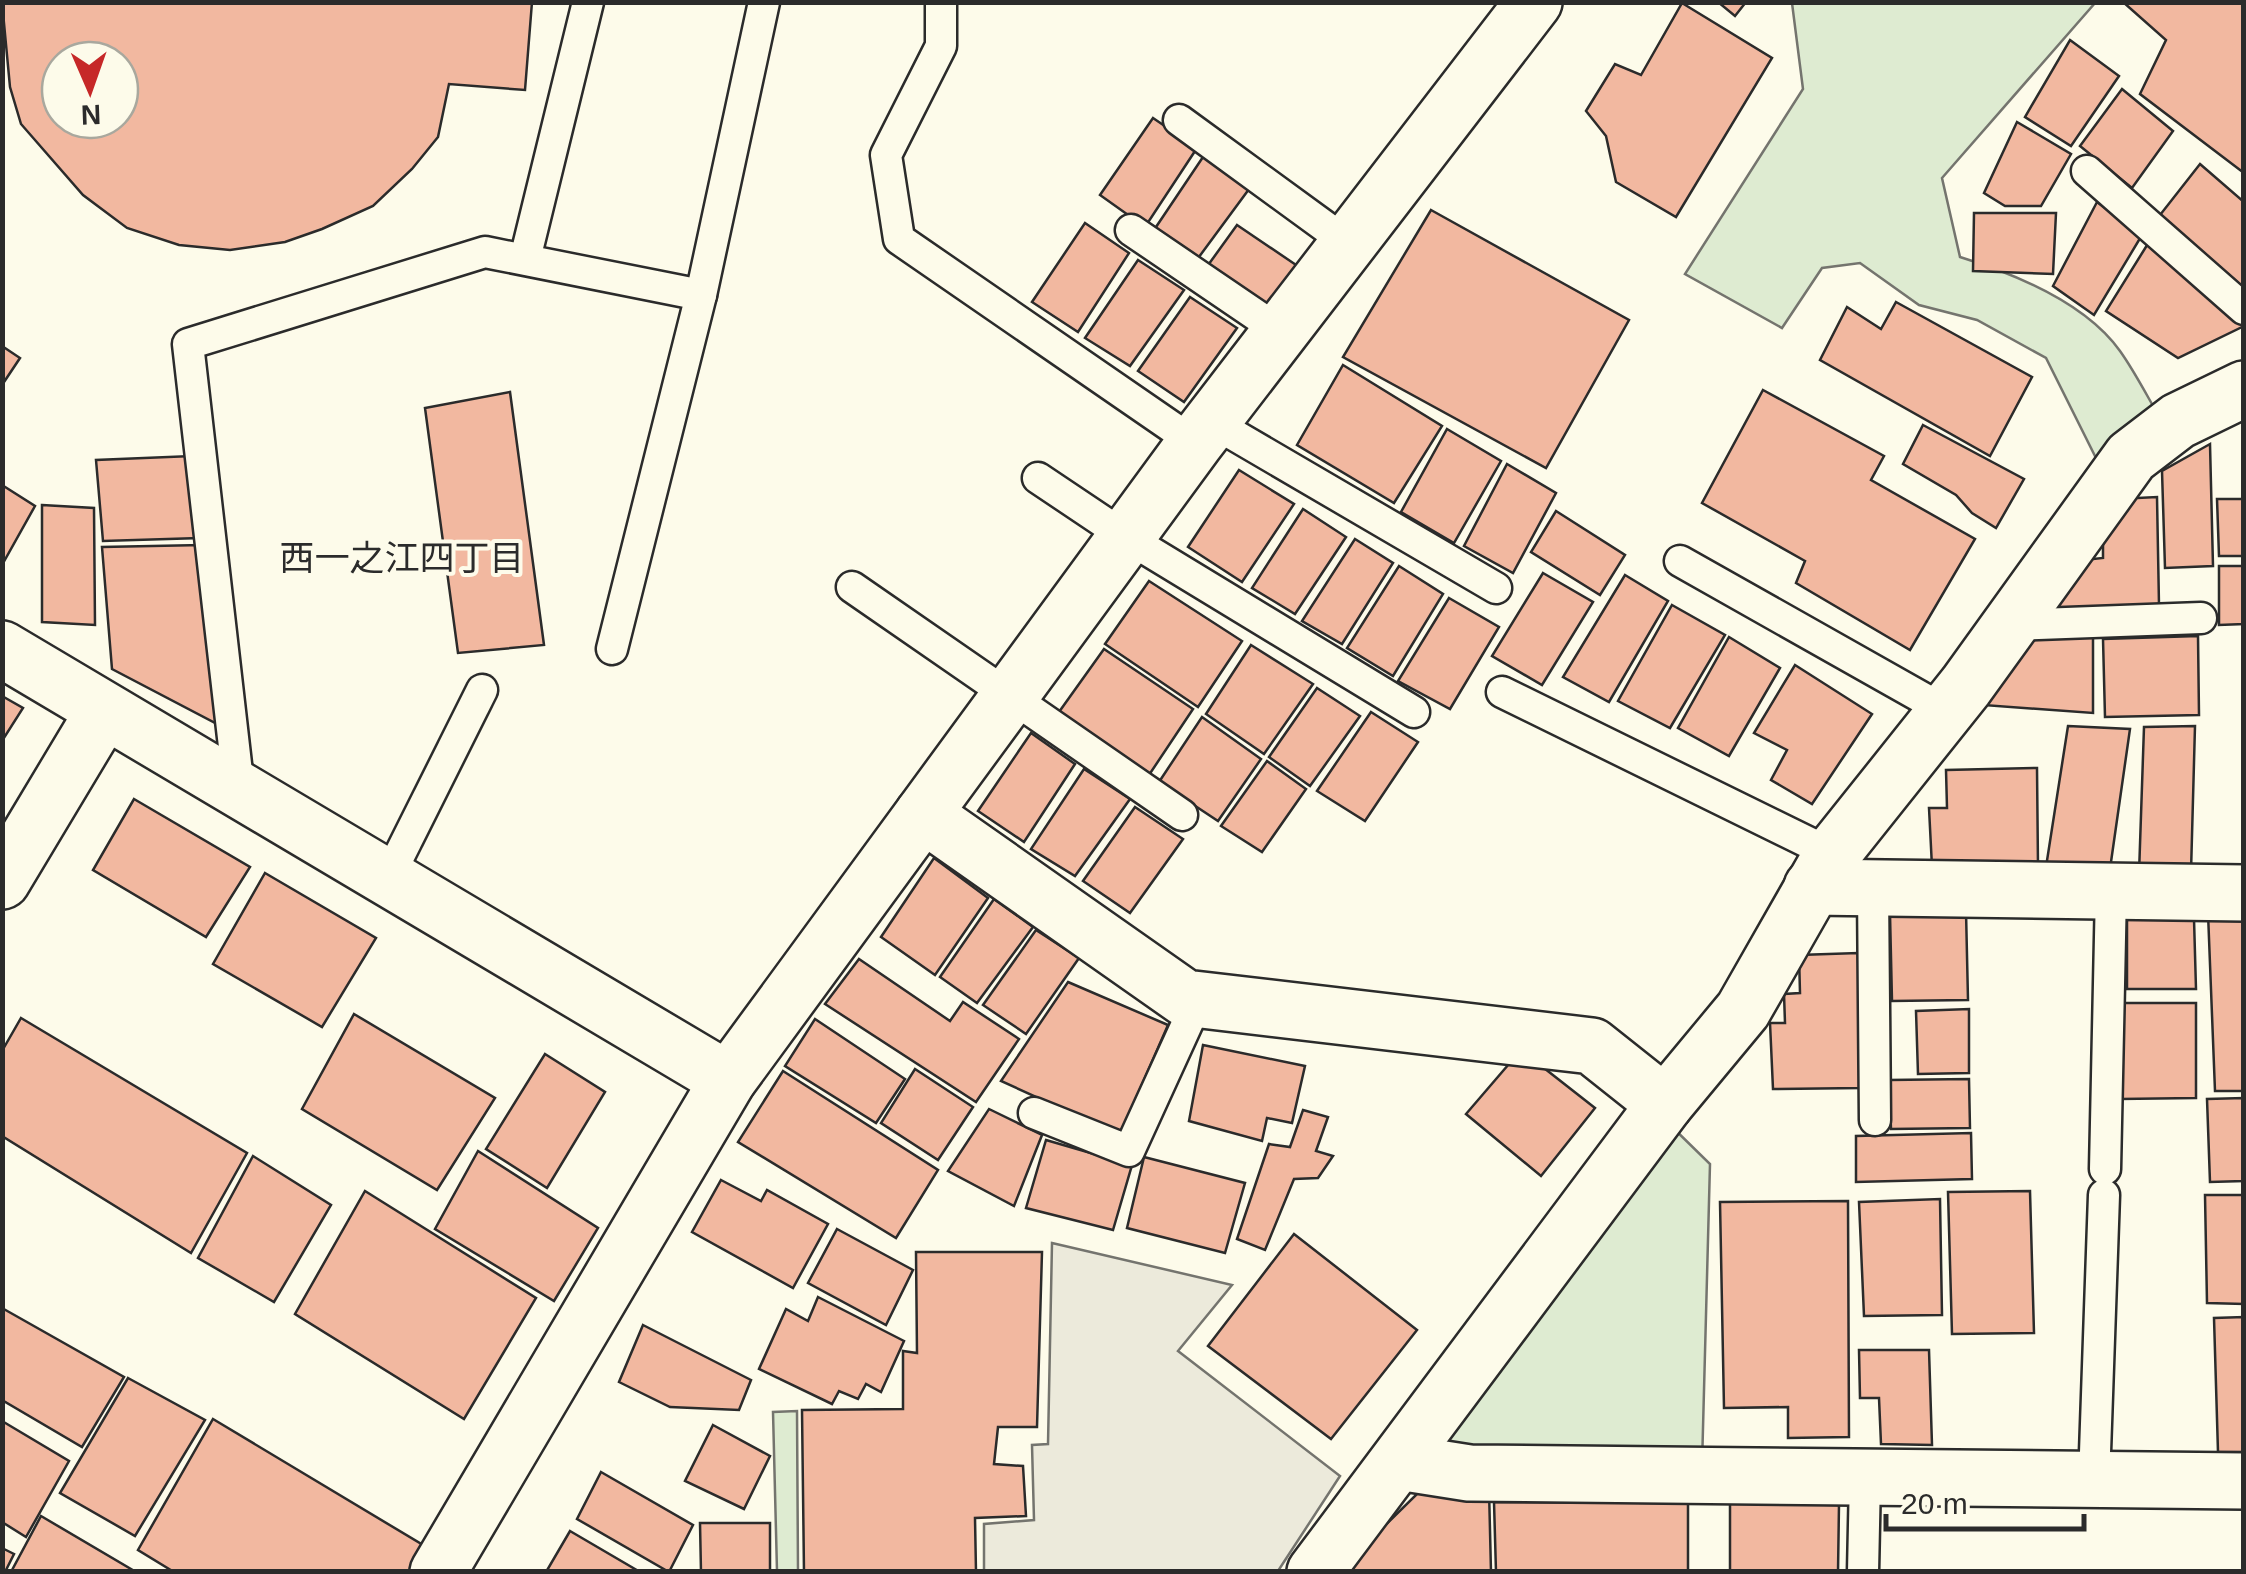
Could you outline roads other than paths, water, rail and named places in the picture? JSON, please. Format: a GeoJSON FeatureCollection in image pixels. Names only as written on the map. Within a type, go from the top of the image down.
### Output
{"type":"FeatureCollection","features":[{"type":"Feature","properties":{"kind":"street"},"geometry":{"type":"LineString","coordinates":[[438,1572],[728,1080],[1203,433],[1534,2]]}},
{"type":"Feature","properties":{"kind":"street"},"geometry":{"type":"LineString","coordinates":[[1315,1572],[1665,1104],[1742,1010],[1839,877],[1944,710],[2131,458],[2178,421],[2244,389]]}},
{"type":"Feature","properties":{"kind":"street"},"geometry":{"type":"LineString","coordinates":[[2,649],[728,1080]]}},
{"type":"Feature","properties":{"kind":"street"},"geometry":{"type":"LineString","coordinates":[[2,881],[104,710]]}},
{"type":"Feature","properties":{"kind":"street"},"geometry":{"type":"LineString","coordinates":[[923,814],[1185,998],[1592,1046],[1665,1104]]}},
{"type":"Feature","properties":{"kind":"street"},"geometry":{"type":"LineString","coordinates":[[1839,877],[2244,893]]}},
{"type":"Feature","properties":{"kind":"street"},"geometry":{"type":"LineString","coordinates":[[1398,1462],[1469,1473],[2244,1481]]}},
{"type":"Feature","properties":{"kind":"lane"},"geometry":{"type":"LineString","coordinates":[[525,259],[588,2]]}},
{"type":"Feature","properties":{"kind":"lane"},"geometry":{"type":"LineString","coordinates":[[612,649],[700,294],[764,2]]}},
{"type":"Feature","properties":{"kind":"lane"},"geometry":{"type":"LineString","coordinates":[[941,2],[941,46],[886,155],[899,238],[1203,433],[1496,588]]}},
{"type":"Feature","properties":{"kind":"lane"},"geometry":{"type":"LineString","coordinates":[[1179,120],[1349,244]]}},
{"type":"Feature","properties":{"kind":"lane"},"geometry":{"type":"LineString","coordinates":[[2087,171],[2244,309]]}},
{"type":"Feature","properties":{"kind":"lane"},"geometry":{"type":"LineString","coordinates":[[1131,230],[1281,332]]}},
{"type":"Feature","properties":{"kind":"lane"},"geometry":{"type":"LineString","coordinates":[[239,790],[188,344],[485,252],[700,294]]}},
{"type":"Feature","properties":{"kind":"lane"},"geometry":{"type":"LineString","coordinates":[[1038,478],[1126,537],[1414,712]]}},
{"type":"Feature","properties":{"kind":"lane"},"geometry":{"type":"LineString","coordinates":[[1680,560],[1944,710]]}},
{"type":"Feature","properties":{"kind":"lane"},"geometry":{"type":"LineString","coordinates":[[852,587],[1182,815]]}},
{"type":"Feature","properties":{"kind":"lane"},"geometry":{"type":"LineString","coordinates":[[2010,626],[2201,618]]}},
{"type":"Feature","properties":{"kind":"lane"},"geometry":{"type":"LineString","coordinates":[[388,878],[482,690]]}},
{"type":"Feature","properties":{"kind":"lane"},"geometry":{"type":"LineString","coordinates":[[1502,692],[1839,877],[1875,1120]]}},
{"type":"Feature","properties":{"kind":"lane"},"geometry":{"type":"LineString","coordinates":[[2094,1481],[2111,890]]}},
{"type":"Feature","properties":{"kind":"lane"},"geometry":{"type":"LineString","coordinates":[[1034,1113],[1130,1151],[1198,1000]]}},
{"type":"Feature","properties":{"kind":"lane"},"geometry":{"type":"LineString","coordinates":[[1863,1572],[1865,1478]]}},
{"type":"Feature","properties":{"kind":"district","name":"西一之江四丁目"},"geometry":{"type":"Point","coordinates":[402,557]}}]}
